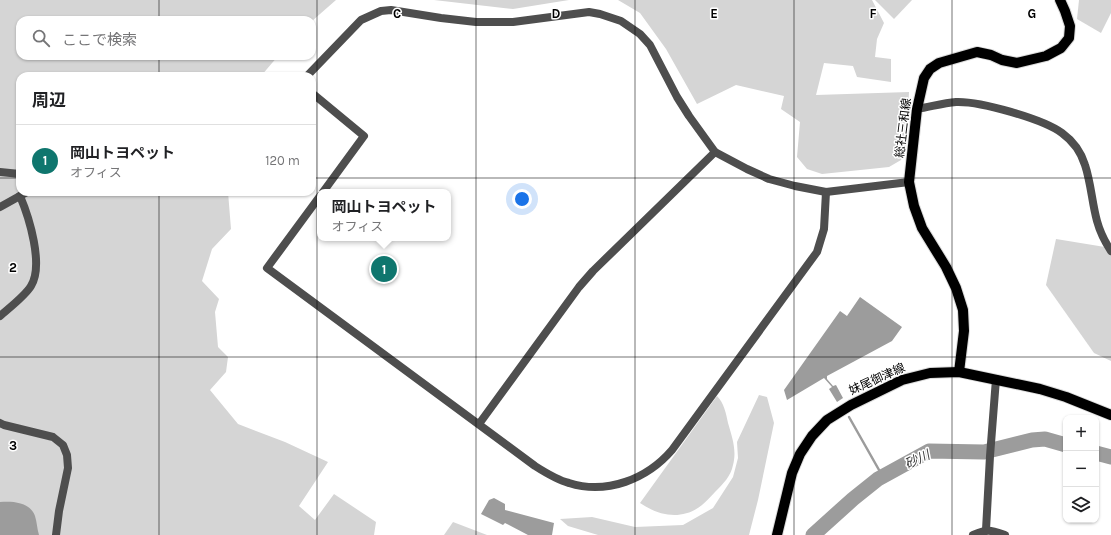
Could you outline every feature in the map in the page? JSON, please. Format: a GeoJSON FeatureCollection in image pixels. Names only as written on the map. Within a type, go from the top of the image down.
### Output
{"type":"FeatureCollection","features":[{"type":"Feature","properties":{"kind":"main road","name":"総社三和線"},"geometry":{"type":"LineString","coordinates":[[959,372],[964,331],[963,310],[956,288],[946,266],[922,228],[914,206],[909,182],[917,109],[924,78],[930,68],[939,62],[977,52],[1018,63],[1046,56],[1061,48],[1069,38],[1070,26],[1060,0]]}},
{"type":"Feature","properties":{"kind":"main road","name":"妹尾御津線"},"geometry":{"type":"LineString","coordinates":[[777,535],[792,473],[800,454],[812,436],[827,420],[851,405],[902,380],[930,373],[959,372],[1046,390],[1111,416]]}},
{"type":"Feature","properties":{"kind":"street"},"geometry":{"type":"LineString","coordinates":[[312,72],[361,20],[381,11],[391,10],[476,22],[513,22],[589,12],[600,14],[621,21],[640,34],[650,45],[681,103],[716,152],[747,169],[768,180],[826,192],[909,182]]}},
{"type":"Feature","properties":{"kind":"street"},"geometry":{"type":"LineString","coordinates":[[316,96],[364,136],[325,189]]}},
{"type":"Feature","properties":{"kind":"street"},"geometry":{"type":"LineString","coordinates":[[917,109],[956,102],[985,105],[1042,122],[1062,133],[1073,143],[1080,153],[1085,166],[1097,222],[1111,251]]}},
{"type":"Feature","properties":{"kind":"street"},"geometry":{"type":"LineString","coordinates":[[480,424],[592,270],[716,152]]}},
{"type":"Feature","properties":{"kind":"street"},"geometry":{"type":"LineString","coordinates":[[0,172],[16,174]]}},
{"type":"Feature","properties":{"kind":"street"},"geometry":{"type":"LineString","coordinates":[[317,200],[267,268],[535,466],[558,480],[588,487],[608,486],[626,482],[646,472],[664,459],[672,450],[817,252],[824,229],[826,192]]}},
{"type":"Feature","properties":{"kind":"street"},"geometry":{"type":"LineString","coordinates":[[0,207],[20,196]]}},
{"type":"Feature","properties":{"kind":"street"},"geometry":{"type":"LineString","coordinates":[[0,316],[31,286],[37,268],[36,255],[24,196]]}},
{"type":"Feature","properties":{"kind":"street"},"geometry":{"type":"LineString","coordinates":[[986,530],[996,379]]}},
{"type":"Feature","properties":{"kind":"street"},"geometry":{"type":"LineString","coordinates":[[0,422],[4,426],[53,437],[63,445],[68,455],[68,468],[58,511],[56,535]]}},
{"type":"Feature","properties":{"kind":"street"},"geometry":{"type":"LineString","coordinates":[[51,535],[53,513],[58,511]]}},
{"type":"Feature","properties":{"kind":"street"},"geometry":{"type":"LineString","coordinates":[[973,535],[986,530],[1005,535]]}},
{"type":"Feature","properties":{"kind":"shaded area"},"geometry":{"type":"Polygon","coordinates":[[[0,0],[336,0],[316,18],[316,16],[16,16],[16,60],[275,60],[264,72],[16,72],[16,196],[228,196],[231,229],[212,249],[202,281],[219,299],[215,312],[218,347],[228,357],[226,372],[210,390],[238,424],[285,442],[328,462],[299,506],[315,520],[334,494],[376,522],[374,535],[0,535],[0,0]]]}},
{"type":"Feature","properties":{"kind":"shaded area"},"geometry":{"type":"Polygon","coordinates":[[[434,0],[569,0],[513,9],[434,0]]]}},
{"type":"Feature","properties":{"kind":"shaded area"},"geometry":{"type":"Polygon","coordinates":[[[618,0],[872,0],[884,23],[877,39],[875,57],[891,59],[891,82],[857,77],[853,66],[824,63],[816,95],[909,92],[906,148],[901,160],[889,167],[822,174],[807,169],[797,157],[800,122],[781,109],[784,96],[736,85],[697,104],[666,49],[640,13],[618,0]]]}},
{"type":"Feature","properties":{"kind":"shaded area"},"geometry":{"type":"Polygon","coordinates":[[[875,0],[912,0],[894,19],[875,0]]]}},
{"type":"Feature","properties":{"kind":"shaded area"},"geometry":{"type":"Polygon","coordinates":[[[1079,0],[1111,0],[1111,13],[1101,33],[1077,19],[1079,0]]]}},
{"type":"Feature","properties":{"kind":"shaded area"},"geometry":{"type":"Polygon","coordinates":[[[1056,239],[1111,248],[1111,361],[1094,353],[1046,285],[1056,239]]]}},
{"type":"Feature","properties":{"kind":"shaded area"},"geometry":{"type":"Polygon","coordinates":[[[860,297],[902,327],[892,341],[827,376],[827,379],[833,386],[836,385],[843,398],[837,402],[829,389],[832,387],[824,378],[787,400],[784,390],[840,311],[847,316],[860,297]]]}},
{"type":"Feature","properties":{"kind":"shaded area"},"geometry":{"type":"Polygon","coordinates":[[[759,395],[767,397],[774,423],[749,535],[598,535],[568,526],[560,519],[592,517],[635,527],[683,525],[713,508],[733,477],[738,458],[737,442],[759,395]]]}},
{"type":"Feature","properties":{"kind":"shaded area"},"geometry":{"type":"Polygon","coordinates":[[[717,396],[724,408],[734,449],[732,469],[726,480],[704,503],[687,513],[679,515],[663,514],[640,503],[717,396]]]}},
{"type":"Feature","properties":{"kind":"shaded area"},"geometry":{"type":"Polygon","coordinates":[[[494,498],[505,504],[505,510],[554,523],[552,535],[528,535],[505,523],[503,525],[481,514],[489,500],[494,498]]]}},
{"type":"Feature","properties":{"kind":"shaded area"},"geometry":{"type":"Polygon","coordinates":[[[0,502],[20,503],[33,511],[39,535],[0,535],[0,502]]]}},
{"type":"Feature","properties":{"kind":"shaded area"},"geometry":{"type":"Polygon","coordinates":[[[453,522],[487,535],[444,535],[453,522]]]}},
{"type":"Feature","properties":{"kind":"waterway"},"geometry":{"type":"LineString","coordinates":[[849,417],[883,477]]}},
{"type":"Feature","properties":{"kind":"waterway","name":"砂川"},"geometry":{"type":"LineString","coordinates":[[813,535],[878,479],[929,451],[984,452],[1032,440],[1045,439],[1063,444]]}},
{"type":"Feature","properties":{"kind":"waterway","name":"砂川"},"geometry":{"type":"LineString","coordinates":[[1099,454],[1111,457]]}},
{"type":"Feature","properties":{"kind":"place","name":"岡山トヨペット"},"geometry":{"type":"Point","coordinates":[384,269]}}]}
